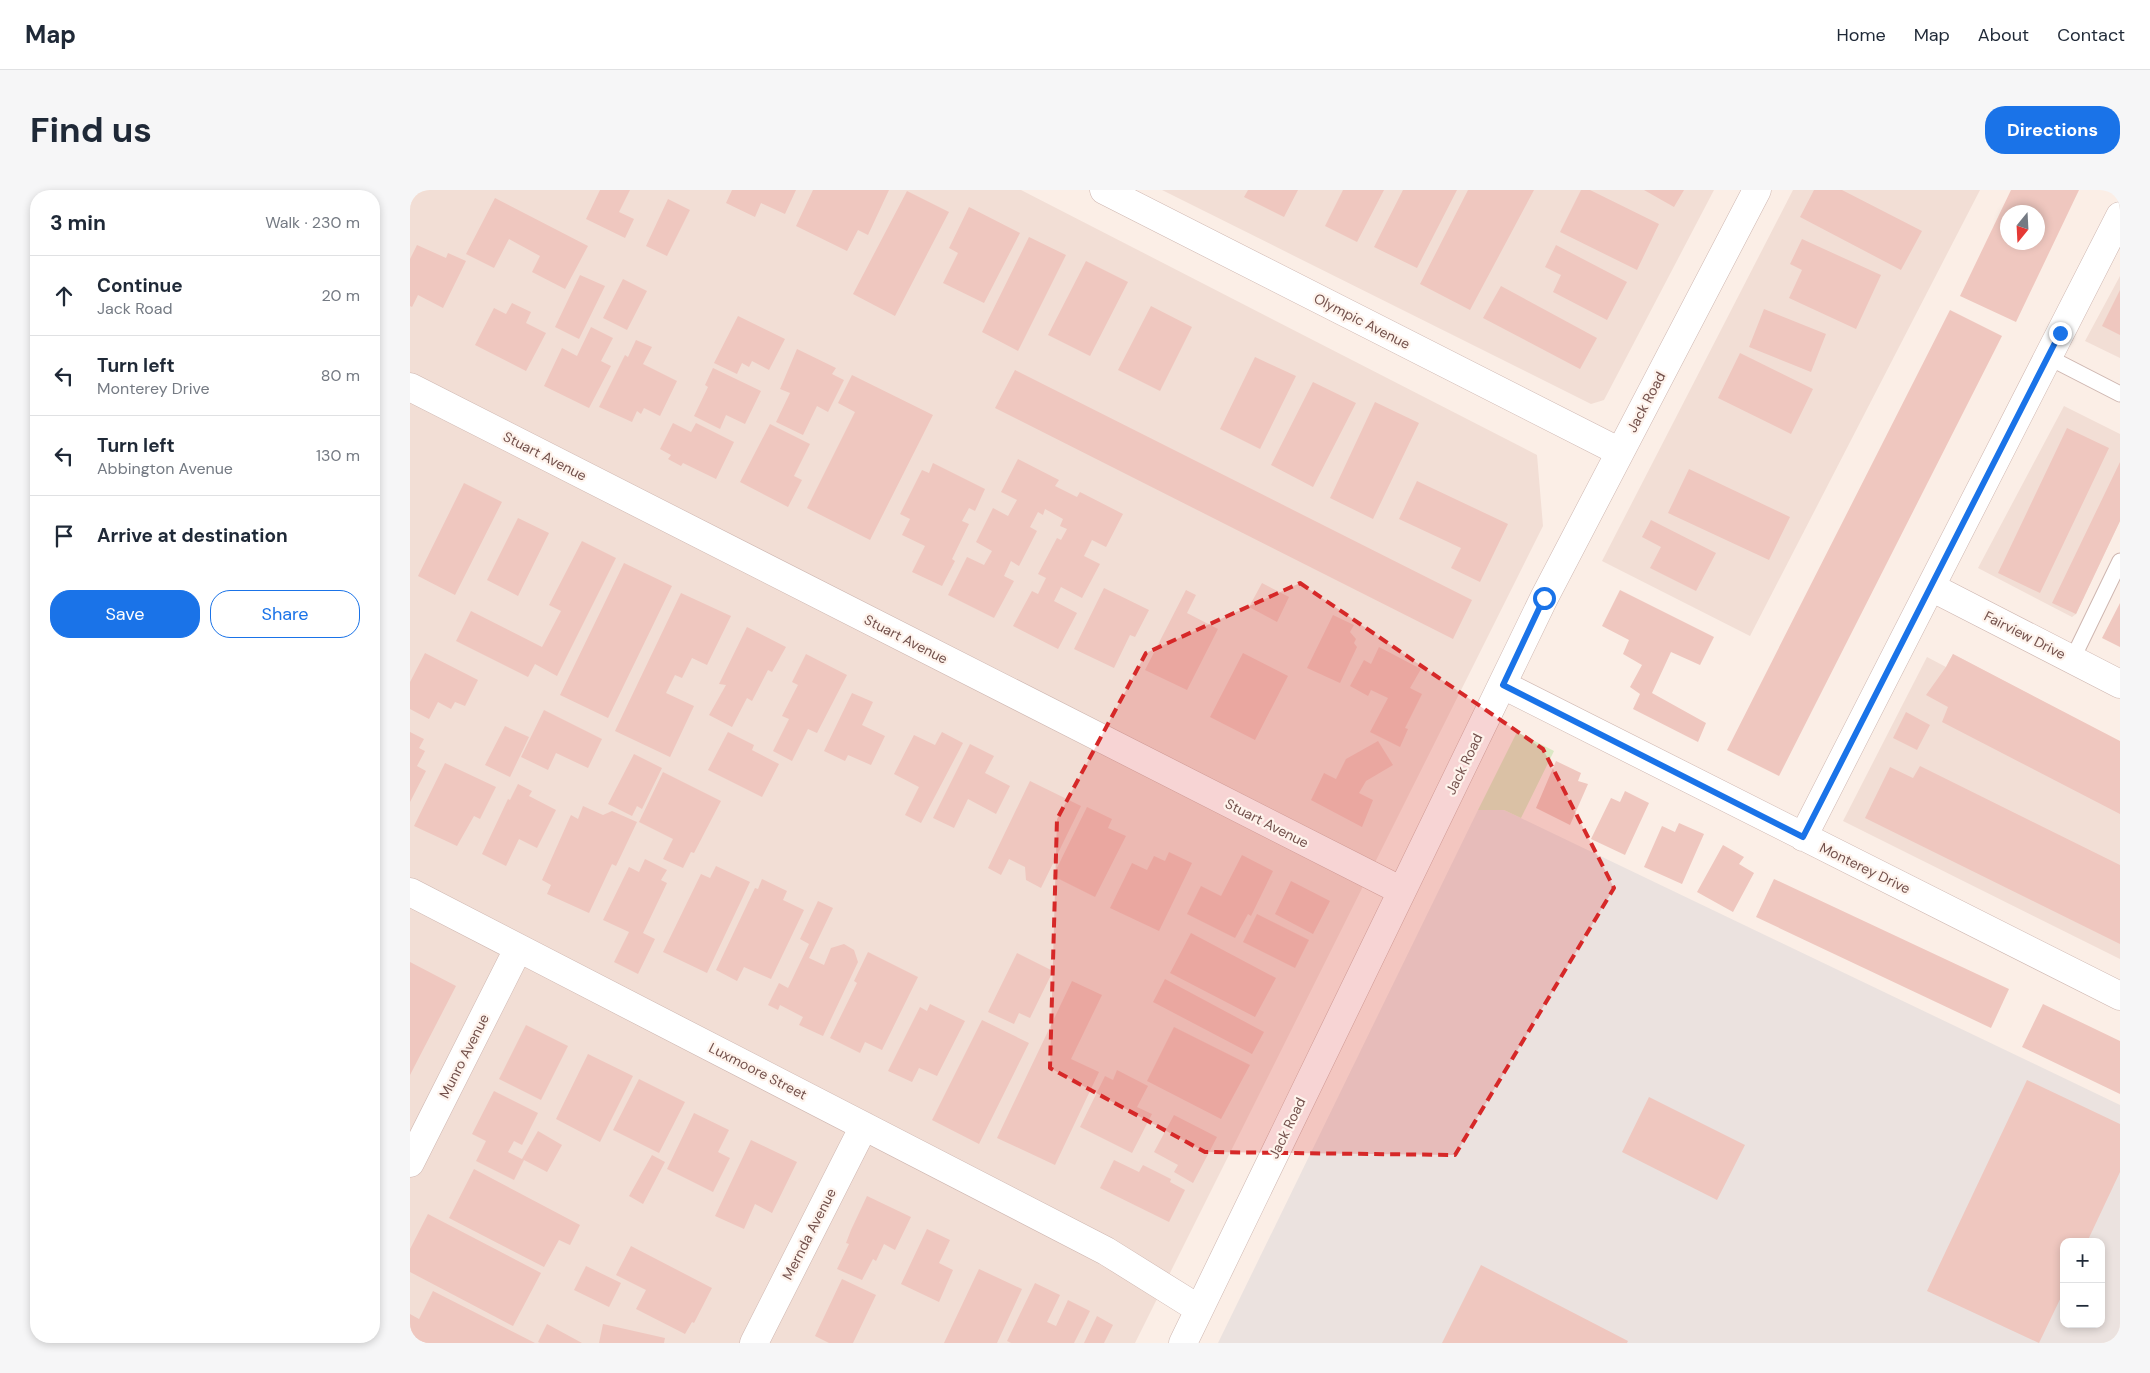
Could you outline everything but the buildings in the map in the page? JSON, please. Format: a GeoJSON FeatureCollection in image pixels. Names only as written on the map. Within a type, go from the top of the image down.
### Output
{"type":"FeatureCollection","features":[{"type":"Feature","properties":{"kind":"street","name":"Olympic Avenue"},"geometry":{"type":"LineString","coordinates":[[1104,190],[1620,452]]}},
{"type":"Feature","properties":{"kind":"street","name":"Jack Road"},"geometry":{"type":"LineString","coordinates":[[1183,1343],[1544,598],[1756,190]]}},
{"type":"Feature","properties":{"kind":"street"},"geometry":{"type":"LineString","coordinates":[[1803,837],[2120,216]]}},
{"type":"Feature","properties":{"kind":"street","name":"Stuart Avenue"},"geometry":{"type":"LineString","coordinates":[[410,387],[1402,891]]}},
{"type":"Feature","properties":{"kind":"street","name":"Fairview Drive"},"geometry":{"type":"LineString","coordinates":[[1931,587],[2120,684]]}},
{"type":"Feature","properties":{"kind":"street","name":"Monterey Drive"},"geometry":{"type":"LineString","coordinates":[[1503,685],[2120,996]]}},
{"type":"Feature","properties":{"kind":"street","name":"Luxmoore Street"},"geometry":{"type":"LineString","coordinates":[[410,892],[1204,1300]]}},
{"type":"Feature","properties":{"kind":"street","name":"Munro Avenue"},"geometry":{"type":"LineString","coordinates":[[410,1163],[518,949]]}},
{"type":"Feature","properties":{"kind":"street","name":"Mernda Avenue"},"geometry":{"type":"LineString","coordinates":[[754,1343],[864,1126]]}},
{"type":"Feature","properties":{"kind":"lane"},"geometry":{"type":"LineString","coordinates":[[2048,356],[2120,394]]}},
{"type":"Feature","properties":{"kind":"lane"},"geometry":{"type":"LineString","coordinates":[[2072,660],[2120,561]]}},
{"type":"Feature","properties":{"kind":"highlighted area"},"geometry":{"type":"Polygon","coordinates":[[[1300,583],[1543,749],[1614,888],[1455,1155],[1205,1152],[1050,1068],[1057,819],[1146,653],[1300,583]]]}},
{"type":"Feature","properties":{"kind":"shaded area"},"geometry":{"type":"Polygon","coordinates":[[[410,190],[1021,190],[1537,455],[1543,526],[1135,1343],[410,1343],[410,190]]]}},
{"type":"Feature","properties":{"kind":"shaded area"},"geometry":{"type":"Polygon","coordinates":[[[1162,190],[1714,190],[1604,400],[1591,404],[1162,190]]]}},
{"type":"Feature","properties":{"kind":"shaded area"},"geometry":{"type":"Polygon","coordinates":[[[1793,190],[1980,190],[1750,636],[1602,561],[1793,190]]]}},
{"type":"Feature","properties":{"kind":"shaded area"},"geometry":{"type":"Polygon","coordinates":[[[2120,276],[2120,358],[2085,341],[2120,276]]]}},
{"type":"Feature","properties":{"kind":"shaded area"},"geometry":{"type":"Polygon","coordinates":[[[2064,406],[2120,434],[2120,521],[2076,614],[2072,617],[1978,568],[2064,406]]]}},
{"type":"Feature","properties":{"kind":"shaded area"},"geometry":{"type":"Polygon","coordinates":[[[1953,654],[2120,742],[2120,959],[1843,821],[1927,657],[1946,667],[1953,654]]]}},
{"type":"Feature","properties":{"kind":"shaded area"},"geometry":{"type":"Polygon","coordinates":[[[1478,810],[1504,810],[2120,1105],[2120,1343],[1218,1343],[1478,810]]]}},
{"type":"Feature","properties":{"kind":"green space"},"geometry":{"type":"Polygon","coordinates":[[[1517,732],[1554,751],[1521,818],[1504,810],[1478,810],[1517,732]]]}},
{"type":"Feature","properties":{"kind":"route"},"geometry":{"type":"LineString","coordinates":[[1544,598],[1503,685],[1803,837],[2060,333]]}}]}
